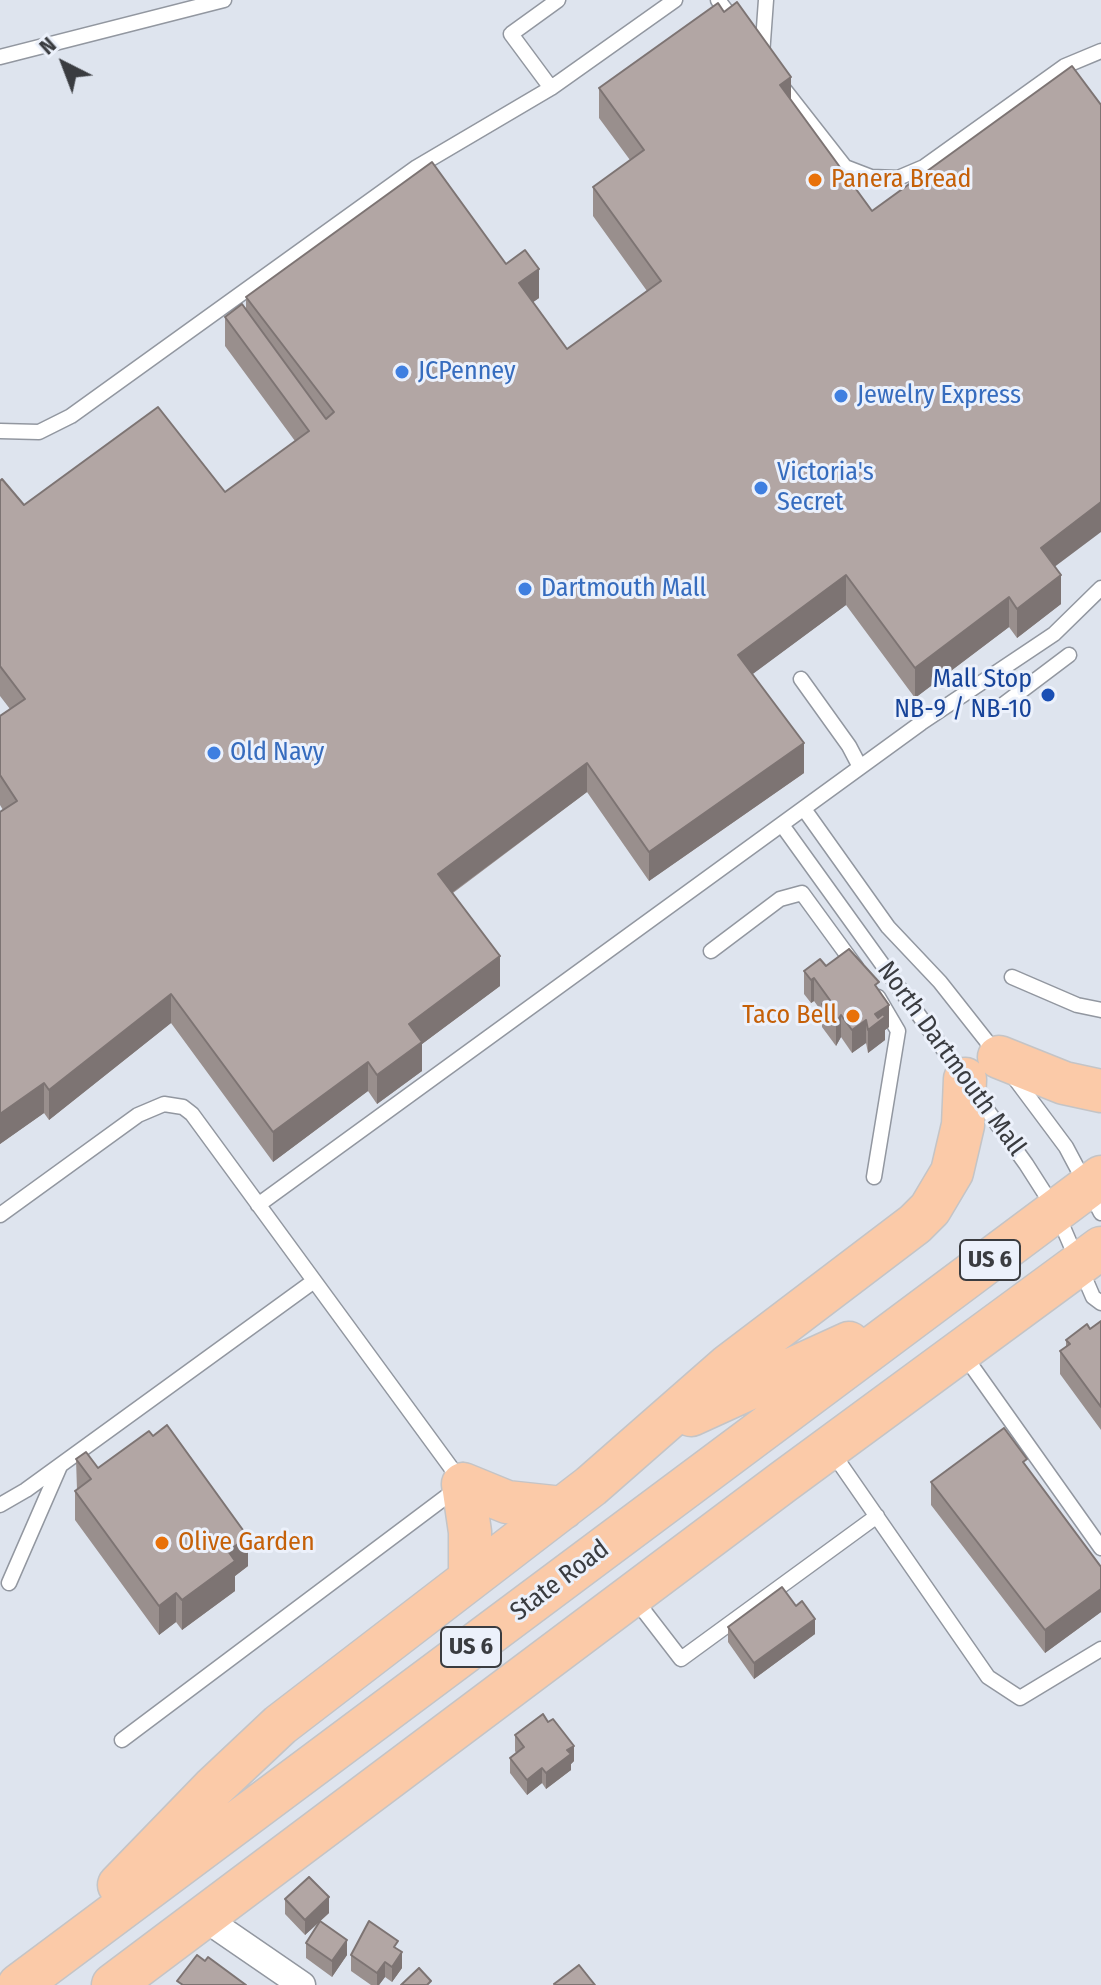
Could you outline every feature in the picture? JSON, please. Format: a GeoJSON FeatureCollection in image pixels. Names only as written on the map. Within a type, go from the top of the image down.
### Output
{"type":"FeatureCollection","features":[{"type":"Feature","properties":{"kind":"main road"},"geometry":{"type":"LineString","coordinates":[[999,1057],[1064,1083],[1101,1091]]}},
{"type":"Feature","properties":{"kind":"main road"},"geometry":{"type":"LineString","coordinates":[[29,1978],[238,1762],[280,1725],[563,1508],[654,1433],[728,1366],[900,1236],[930,1209],[952,1172],[959,1148],[965,1079]]}},
{"type":"Feature","properties":{"kind":"main road","name":"State Road"},"geometry":{"type":"LineString","coordinates":[[29,1978],[924,1308],[1087,1197]]}},
{"type":"Feature","properties":{"kind":"main road","name":"State Road"},"geometry":{"type":"LineString","coordinates":[[113,1985],[829,1447],[1090,1256]]}},
{"type":"Feature","properties":{"kind":"main road"},"geometry":{"type":"LineString","coordinates":[[654,1433],[924,1308]]}},
{"type":"Feature","properties":{"kind":"main road"},"geometry":{"type":"LineString","coordinates":[[463,1484],[507,1502],[563,1508]]}},
{"type":"Feature","properties":{"kind":"main road"},"geometry":{"type":"LineString","coordinates":[[463,1484],[470,1532],[470,1578]]}},
{"type":"Feature","properties":{"kind":"street"},"geometry":{"type":"LineString","coordinates":[[203,1917],[302,1985]]}},
{"type":"Feature","properties":{"kind":"lane"},"geometry":{"type":"LineString","coordinates":[[0,57],[224,0]]}},
{"type":"Feature","properties":{"kind":"lane"},"geometry":{"type":"LineString","coordinates":[[551,88],[511,34],[558,0]]}},
{"type":"Feature","properties":{"kind":"lane"},"geometry":{"type":"LineString","coordinates":[[0,431],[39,432],[71,416],[417,167],[551,88],[675,0]]}},
{"type":"Feature","properties":{"kind":"lane"},"geometry":{"type":"LineString","coordinates":[[718,0],[845,167],[871,177],[898,178],[924,167],[1065,66],[1101,51]]}},
{"type":"Feature","properties":{"kind":"lane"},"geometry":{"type":"LineString","coordinates":[[766,0],[768,67]]}},
{"type":"Feature","properties":{"kind":"lane"},"geometry":{"type":"LineString","coordinates":[[258,1205],[860,767],[1054,634],[1101,588]]}},
{"type":"Feature","properties":{"kind":"lane"},"geometry":{"type":"LineString","coordinates":[[1004,704],[1069,655]]}},
{"type":"Feature","properties":{"kind":"lane"},"geometry":{"type":"LineString","coordinates":[[801,679],[849,746],[860,767]]}},
{"type":"Feature","properties":{"kind":"lane","name":"North Dartmouth Mall"},"geometry":{"type":"LineString","coordinates":[[804,809],[888,927],[940,982],[1066,1147],[1087,1197],[1093,1297],[1101,1303]]}},
{"type":"Feature","properties":{"kind":"lane","name":"North Dartmouth Mall"},"geometry":{"type":"LineString","coordinates":[[782,825],[965,1079],[1087,1197]]}},
{"type":"Feature","properties":{"kind":"lane"},"geometry":{"type":"LineString","coordinates":[[711,951],[780,899],[802,893],[868,984],[898,1031],[874,1177]]}},
{"type":"Feature","properties":{"kind":"lane"},"geometry":{"type":"LineString","coordinates":[[1012,977],[1077,1005],[1101,1010]]}},
{"type":"Feature","properties":{"kind":"lane"},"geometry":{"type":"LineString","coordinates":[[0,1215],[131,1120],[164,1104],[183,1107],[192,1114],[463,1484],[122,1740]]}},
{"type":"Feature","properties":{"kind":"lane"},"geometry":{"type":"LineString","coordinates":[[0,1505],[314,1281]]}},
{"type":"Feature","properties":{"kind":"lane"},"geometry":{"type":"LineString","coordinates":[[961,1351],[1101,1548]]}},
{"type":"Feature","properties":{"kind":"lane"},"geometry":{"type":"LineString","coordinates":[[829,1447],[988,1677],[1020,1698],[1101,1649]]}},
{"type":"Feature","properties":{"kind":"lane"},"geometry":{"type":"LineString","coordinates":[[9,1583],[60,1465]]}},
{"type":"Feature","properties":{"kind":"lane"},"geometry":{"type":"LineString","coordinates":[[631,1595],[681,1659],[877,1516]]}},
{"type":"Feature","properties":{"kind":"building","name":"Dartmouth Mall"},"geometry":{"type":"Polygon","coordinates":[[[737,2],[791,77],[780,85],[872,211],[1072,66],[1101,105],[1101,502],[1041,548],[1061,575],[1017,609],[1009,597],[915,668],[846,575],[738,655],[804,743],[649,852],[587,763],[438,874],[500,956],[409,1024],[422,1042],[377,1075],[368,1062],[273,1132],[171,994],[49,1090],[44,1083],[0,1114],[0,812],[17,801],[0,775],[0,716],[25,699],[0,666],[0,481],[2,479],[24,505],[158,407],[225,492],[309,431],[225,317],[242,304],[326,419],[334,412],[246,297],[432,162],[506,264],[525,250],[539,269],[519,283],[567,349],[661,281],[593,187],[644,150],[599,88],[718,3],[724,12],[737,2]]]}},
{"type":"Feature","properties":{"kind":"building"},"geometry":{"type":"Polygon","coordinates":[[[849,949],[879,982],[875,985],[889,1005],[875,1014],[878,1018],[883,1014],[885,1017],[868,1030],[866,1020],[852,1030],[841,1015],[836,1023],[822,1004],[832,1003],[814,978],[811,980],[804,971],[820,959],[826,966],[849,949]]]}},
{"type":"Feature","properties":{"kind":"building"},"geometry":{"type":"Polygon","coordinates":[[[1101,1321],[1101,1407],[1060,1351],[1070,1344],[1066,1340],[1087,1324],[1090,1329],[1101,1321]]]}},
{"type":"Feature","properties":{"kind":"building","name":"Olive Garden"},"geometry":{"type":"Polygon","coordinates":[[[167,1425],[248,1537],[228,1551],[235,1561],[182,1600],[176,1593],[159,1606],[75,1491],[91,1479],[76,1459],[86,1452],[98,1468],[149,1431],[153,1436],[167,1425]]]}},
{"type":"Feature","properties":{"kind":"building"},"geometry":{"type":"Polygon","coordinates":[[[1004,1428],[1027,1459],[1023,1462],[1101,1567],[1101,1589],[1045,1630],[931,1482],[1004,1428]]]}},
{"type":"Feature","properties":{"kind":"building"},"geometry":{"type":"Polygon","coordinates":[[[782,1587],[796,1606],[802,1601],[815,1619],[754,1663],[728,1627],[782,1587]]]}},
{"type":"Feature","properties":{"kind":"building"},"geometry":{"type":"Polygon","coordinates":[[[543,1714],[548,1722],[553,1719],[574,1746],[567,1750],[571,1754],[546,1773],[542,1768],[527,1780],[510,1758],[524,1747],[515,1735],[543,1714]]]}},
{"type":"Feature","properties":{"kind":"building"},"geometry":{"type":"Polygon","coordinates":[[[309,1877],[329,1897],[305,1920],[285,1899],[309,1877]]]}},
{"type":"Feature","properties":{"kind":"building"},"geometry":{"type":"Polygon","coordinates":[[[320,1921],[347,1940],[332,1961],[306,1943],[320,1921]]]}},
{"type":"Feature","properties":{"kind":"building"},"geometry":{"type":"Polygon","coordinates":[[[369,1921],[398,1941],[394,1947],[402,1952],[392,1967],[385,1962],[377,1973],[351,1955],[369,1921]]]}},
{"type":"Feature","properties":{"kind":"building"},"geometry":{"type":"Polygon","coordinates":[[[197,1955],[205,1961],[208,1957],[246,1985],[183,1985],[177,1981],[197,1955]]]}},
{"type":"Feature","properties":{"kind":"building"},"geometry":{"type":"Polygon","coordinates":[[[579,1965],[595,1985],[554,1984],[579,1965]]]}},
{"type":"Feature","properties":{"kind":"building"},"geometry":{"type":"Polygon","coordinates":[[[419,1968],[431,1981],[427,1985],[401,1985],[419,1968]]]}},
{"type":"Feature","properties":{"kind":"place","name":"Panera Bread"},"geometry":{"type":"Point","coordinates":[815,180]}},
{"type":"Feature","properties":{"kind":"place","name":"JCPenney"},"geometry":{"type":"Point","coordinates":[402,372]}},
{"type":"Feature","properties":{"kind":"place","name":"Jewelry Express"},"geometry":{"type":"Point","coordinates":[841,396]}},
{"type":"Feature","properties":{"kind":"place","name":"Victoria's Secret"},"geometry":{"type":"Point","coordinates":[761,488]}},
{"type":"Feature","properties":{"kind":"place","name":"Dartmouth Mall"},"geometry":{"type":"Point","coordinates":[525,589]}},
{"type":"Feature","properties":{"kind":"place","name":"Mall Stop NB-9 / NB-10"},"geometry":{"type":"Point","coordinates":[1048,695]}},
{"type":"Feature","properties":{"kind":"place","name":"Old Navy"},"geometry":{"type":"Point","coordinates":[214,753]}},
{"type":"Feature","properties":{"kind":"place","name":"Taco Bell"},"geometry":{"type":"Point","coordinates":[853,1016]}},
{"type":"Feature","properties":{"kind":"place","name":"Olive Garden"},"geometry":{"type":"Point","coordinates":[162,1543]}}]}
